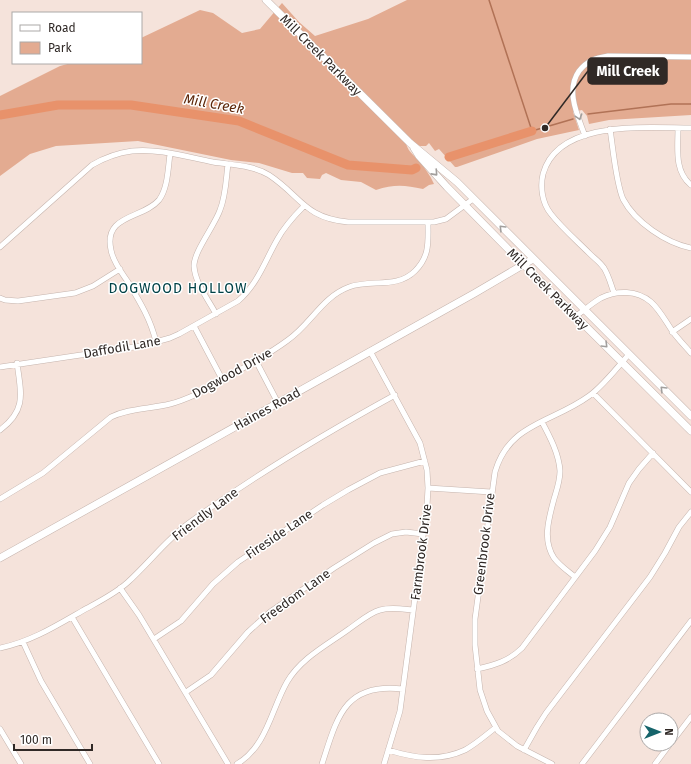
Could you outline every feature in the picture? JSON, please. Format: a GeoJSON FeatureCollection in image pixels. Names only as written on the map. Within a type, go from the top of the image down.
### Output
{"type":"FeatureCollection","features":[{"type":"Feature","properties":{"kind":"main road","name":"Mill Creek Parkway"},"geometry":{"type":"LineString","coordinates":[[266,0],[410,143],[457,182],[691,416]]}},
{"type":"Feature","properties":{"kind":"main road","name":"Mill Creek Parkway"},"geometry":{"type":"LineString","coordinates":[[410,143],[419,156],[465,205],[691,431]]}},
{"type":"Feature","properties":{"kind":"main road","name":"Haines Road"},"geometry":{"type":"LineString","coordinates":[[0,557],[278,403],[533,259]]}},
{"type":"Feature","properties":{"kind":"street"},"geometry":{"type":"LineString","coordinates":[[585,136],[572,90],[575,79],[589,61],[608,56],[691,57]]}},
{"type":"Feature","properties":{"kind":"street"},"geometry":{"type":"LineString","coordinates":[[678,128],[678,155],[680,170],[685,180],[691,184]]}},
{"type":"Feature","properties":{"kind":"street"},"geometry":{"type":"LineString","coordinates":[[614,294],[604,268],[550,214],[543,196],[542,178],[549,159],[559,147],[570,141],[610,129],[691,128]]}},
{"type":"Feature","properties":{"kind":"street"},"geometry":{"type":"LineString","coordinates":[[610,129],[620,189],[628,206],[653,231],[665,240],[691,248]]}},
{"type":"Feature","properties":{"kind":"street"},"geometry":{"type":"LineString","coordinates":[[0,247],[84,170],[109,156],[131,151],[141,150],[170,154],[256,170],[269,176],[304,206],[318,215],[336,221],[428,223],[446,219],[473,198]]}},
{"type":"Feature","properties":{"kind":"street"},"geometry":{"type":"LineString","coordinates":[[156,342],[146,313],[120,269],[111,251],[110,243],[112,232],[117,224],[150,207],[158,201],[164,191],[170,154]]}},
{"type":"Feature","properties":{"kind":"street"},"geometry":{"type":"LineString","coordinates":[[216,314],[199,282],[194,264],[198,252],[223,203],[228,164]]}},
{"type":"Feature","properties":{"kind":"street","name":"Daffodil Lane"},"geometry":{"type":"LineString","coordinates":[[0,367],[17,363],[156,342],[170,338],[194,326],[238,301],[249,289],[280,234],[304,206]]}},
{"type":"Feature","properties":{"kind":"street","name":"Dogwood Drive"},"geometry":{"type":"LineString","coordinates":[[0,499],[43,473],[111,417],[123,412],[170,404],[183,400],[256,361],[289,340],[327,300],[341,291],[358,285],[398,281],[411,274],[426,257],[428,247],[428,223]]}},
{"type":"Feature","properties":{"kind":"street"},"geometry":{"type":"LineString","coordinates":[[0,298],[18,301],[74,293],[93,286],[120,269]]}},
{"type":"Feature","properties":{"kind":"street"},"geometry":{"type":"LineString","coordinates":[[576,316],[601,298],[629,292],[645,298],[657,308],[672,332],[691,353]]}},
{"type":"Feature","properties":{"kind":"street"},"geometry":{"type":"LineString","coordinates":[[672,332],[691,319]]}},
{"type":"Feature","properties":{"kind":"street"},"geometry":{"type":"LineString","coordinates":[[194,326],[222,379]]}},
{"type":"Feature","properties":{"kind":"street","name":"Farmbrook Drive"},"geometry":{"type":"LineString","coordinates":[[370,351],[415,433],[425,461],[428,488],[399,720],[384,764]]}},
{"type":"Feature","properties":{"kind":"street","name":"Greenbrook Drive"},"geometry":{"type":"LineString","coordinates":[[552,764],[524,750],[507,739],[495,728],[486,711],[482,699],[474,645],[475,619],[491,492],[498,462],[504,450],[519,434],[575,405],[593,393],[629,354]]}},
{"type":"Feature","properties":{"kind":"street"},"geometry":{"type":"LineString","coordinates":[[256,361],[278,403]]}},
{"type":"Feature","properties":{"kind":"street"},"geometry":{"type":"LineString","coordinates":[[0,430],[14,418],[20,403],[20,384],[17,363]]}},
{"type":"Feature","properties":{"kind":"street"},"geometry":{"type":"LineString","coordinates":[[593,393],[691,492]]}},
{"type":"Feature","properties":{"kind":"street","name":"Friendly Lane"},"geometry":{"type":"LineString","coordinates":[[0,648],[23,642],[38,636],[120,588],[136,575],[187,524],[260,474],[336,427],[395,395]]}},
{"type":"Feature","properties":{"kind":"street"},"geometry":{"type":"LineString","coordinates":[[542,422],[554,449],[560,470],[558,485],[547,528],[548,541],[554,557],[561,566],[575,577]]}},
{"type":"Feature","properties":{"kind":"street"},"geometry":{"type":"LineString","coordinates":[[477,668],[503,662],[515,655],[522,648],[606,535],[633,476],[653,454]]}},
{"type":"Feature","properties":{"kind":"street","name":"Fireside Lane"},"geometry":{"type":"LineString","coordinates":[[154,639],[181,621],[213,584],[238,562],[323,505],[380,473],[425,461]]}},
{"type":"Feature","properties":{"kind":"street"},"geometry":{"type":"LineString","coordinates":[[428,488],[491,492]]}},
{"type":"Feature","properties":{"kind":"street"},"geometry":{"type":"LineString","coordinates":[[524,750],[546,713],[650,577],[679,527],[691,512]]}},
{"type":"Feature","properties":{"kind":"street","name":"Freedom Lane"},"geometry":{"type":"LineString","coordinates":[[186,692],[211,675],[248,632],[265,616],[334,568],[374,543],[392,534],[406,532],[423,534]]}},
{"type":"Feature","properties":{"kind":"street"},"geometry":{"type":"LineString","coordinates":[[120,588],[154,639],[228,764]]}},
{"type":"Feature","properties":{"kind":"street"},"geometry":{"type":"LineString","coordinates":[[237,764],[246,758],[258,745],[288,681],[303,663],[321,648],[377,611],[395,608],[413,610]]}},
{"type":"Feature","properties":{"kind":"street"},"geometry":{"type":"LineString","coordinates":[[72,617],[159,764]]}},
{"type":"Feature","properties":{"kind":"street"},"geometry":{"type":"LineString","coordinates":[[582,764],[691,621]]}},
{"type":"Feature","properties":{"kind":"street"},"geometry":{"type":"LineString","coordinates":[[23,642],[41,681],[90,764]]}},
{"type":"Feature","properties":{"kind":"street"},"geometry":{"type":"LineString","coordinates":[[322,764],[338,718],[345,707],[359,696],[370,690],[384,687],[403,689]]}},
{"type":"Feature","properties":{"kind":"street"},"geometry":{"type":"LineString","coordinates":[[679,732],[691,717]]}},
{"type":"Feature","properties":{"kind":"street"},"geometry":{"type":"LineString","coordinates":[[388,750],[428,759],[447,756],[465,750],[495,728]]}},
{"type":"Feature","properties":{"kind":"street"},"geometry":{"type":"LineString","coordinates":[[0,729],[21,764]]}},
{"type":"Feature","properties":{"kind":"street"},"geometry":{"type":"LineString","coordinates":[[655,764],[664,752]]}},
{"type":"Feature","properties":{"kind":"green space"},"geometry":{"type":"Polygon","coordinates":[[[407,0],[691,0],[691,115],[609,120],[589,124],[587,116],[582,110],[573,112],[579,130],[537,139],[457,167],[455,167],[439,149],[435,151],[429,143],[426,146],[420,146],[405,140],[409,149],[425,169],[434,184],[423,189],[400,186],[376,190],[361,182],[341,180],[326,173],[322,175],[320,179],[307,178],[303,173],[292,173],[259,163],[231,160],[138,141],[56,146],[30,154],[0,176],[0,96],[60,66],[67,64],[142,64],[142,38],[200,10],[213,13],[242,33],[260,29],[282,3],[299,22],[315,36],[368,19],[407,0]]]}},
{"type":"Feature","properties":{"kind":"waterway"},"geometry":{"type":"LineString","coordinates":[[489,0],[532,131],[573,119]]}},
{"type":"Feature","properties":{"kind":"waterway","name":"Mill Creek"},"geometry":{"type":"LineString","coordinates":[[588,114],[671,104],[691,104]]}},
{"type":"Feature","properties":{"kind":"waterway","name":"Mill Creek"},"geometry":{"type":"LineString","coordinates":[[0,115],[58,105],[131,105],[239,121],[348,165],[412,170],[416,168]]}},
{"type":"Feature","properties":{"kind":"waterway","name":"Mill Creek"},"geometry":{"type":"LineString","coordinates":[[449,157],[532,131]]}},
{"type":"Feature","properties":{"kind":"place","name":"Mill Creek"},"geometry":{"type":"Point","coordinates":[545,128]}},
{"type":"Feature","properties":{"kind":"district","name":"DOGWOOD HOLLOW"},"geometry":{"type":"Point","coordinates":[178,288]}}]}
